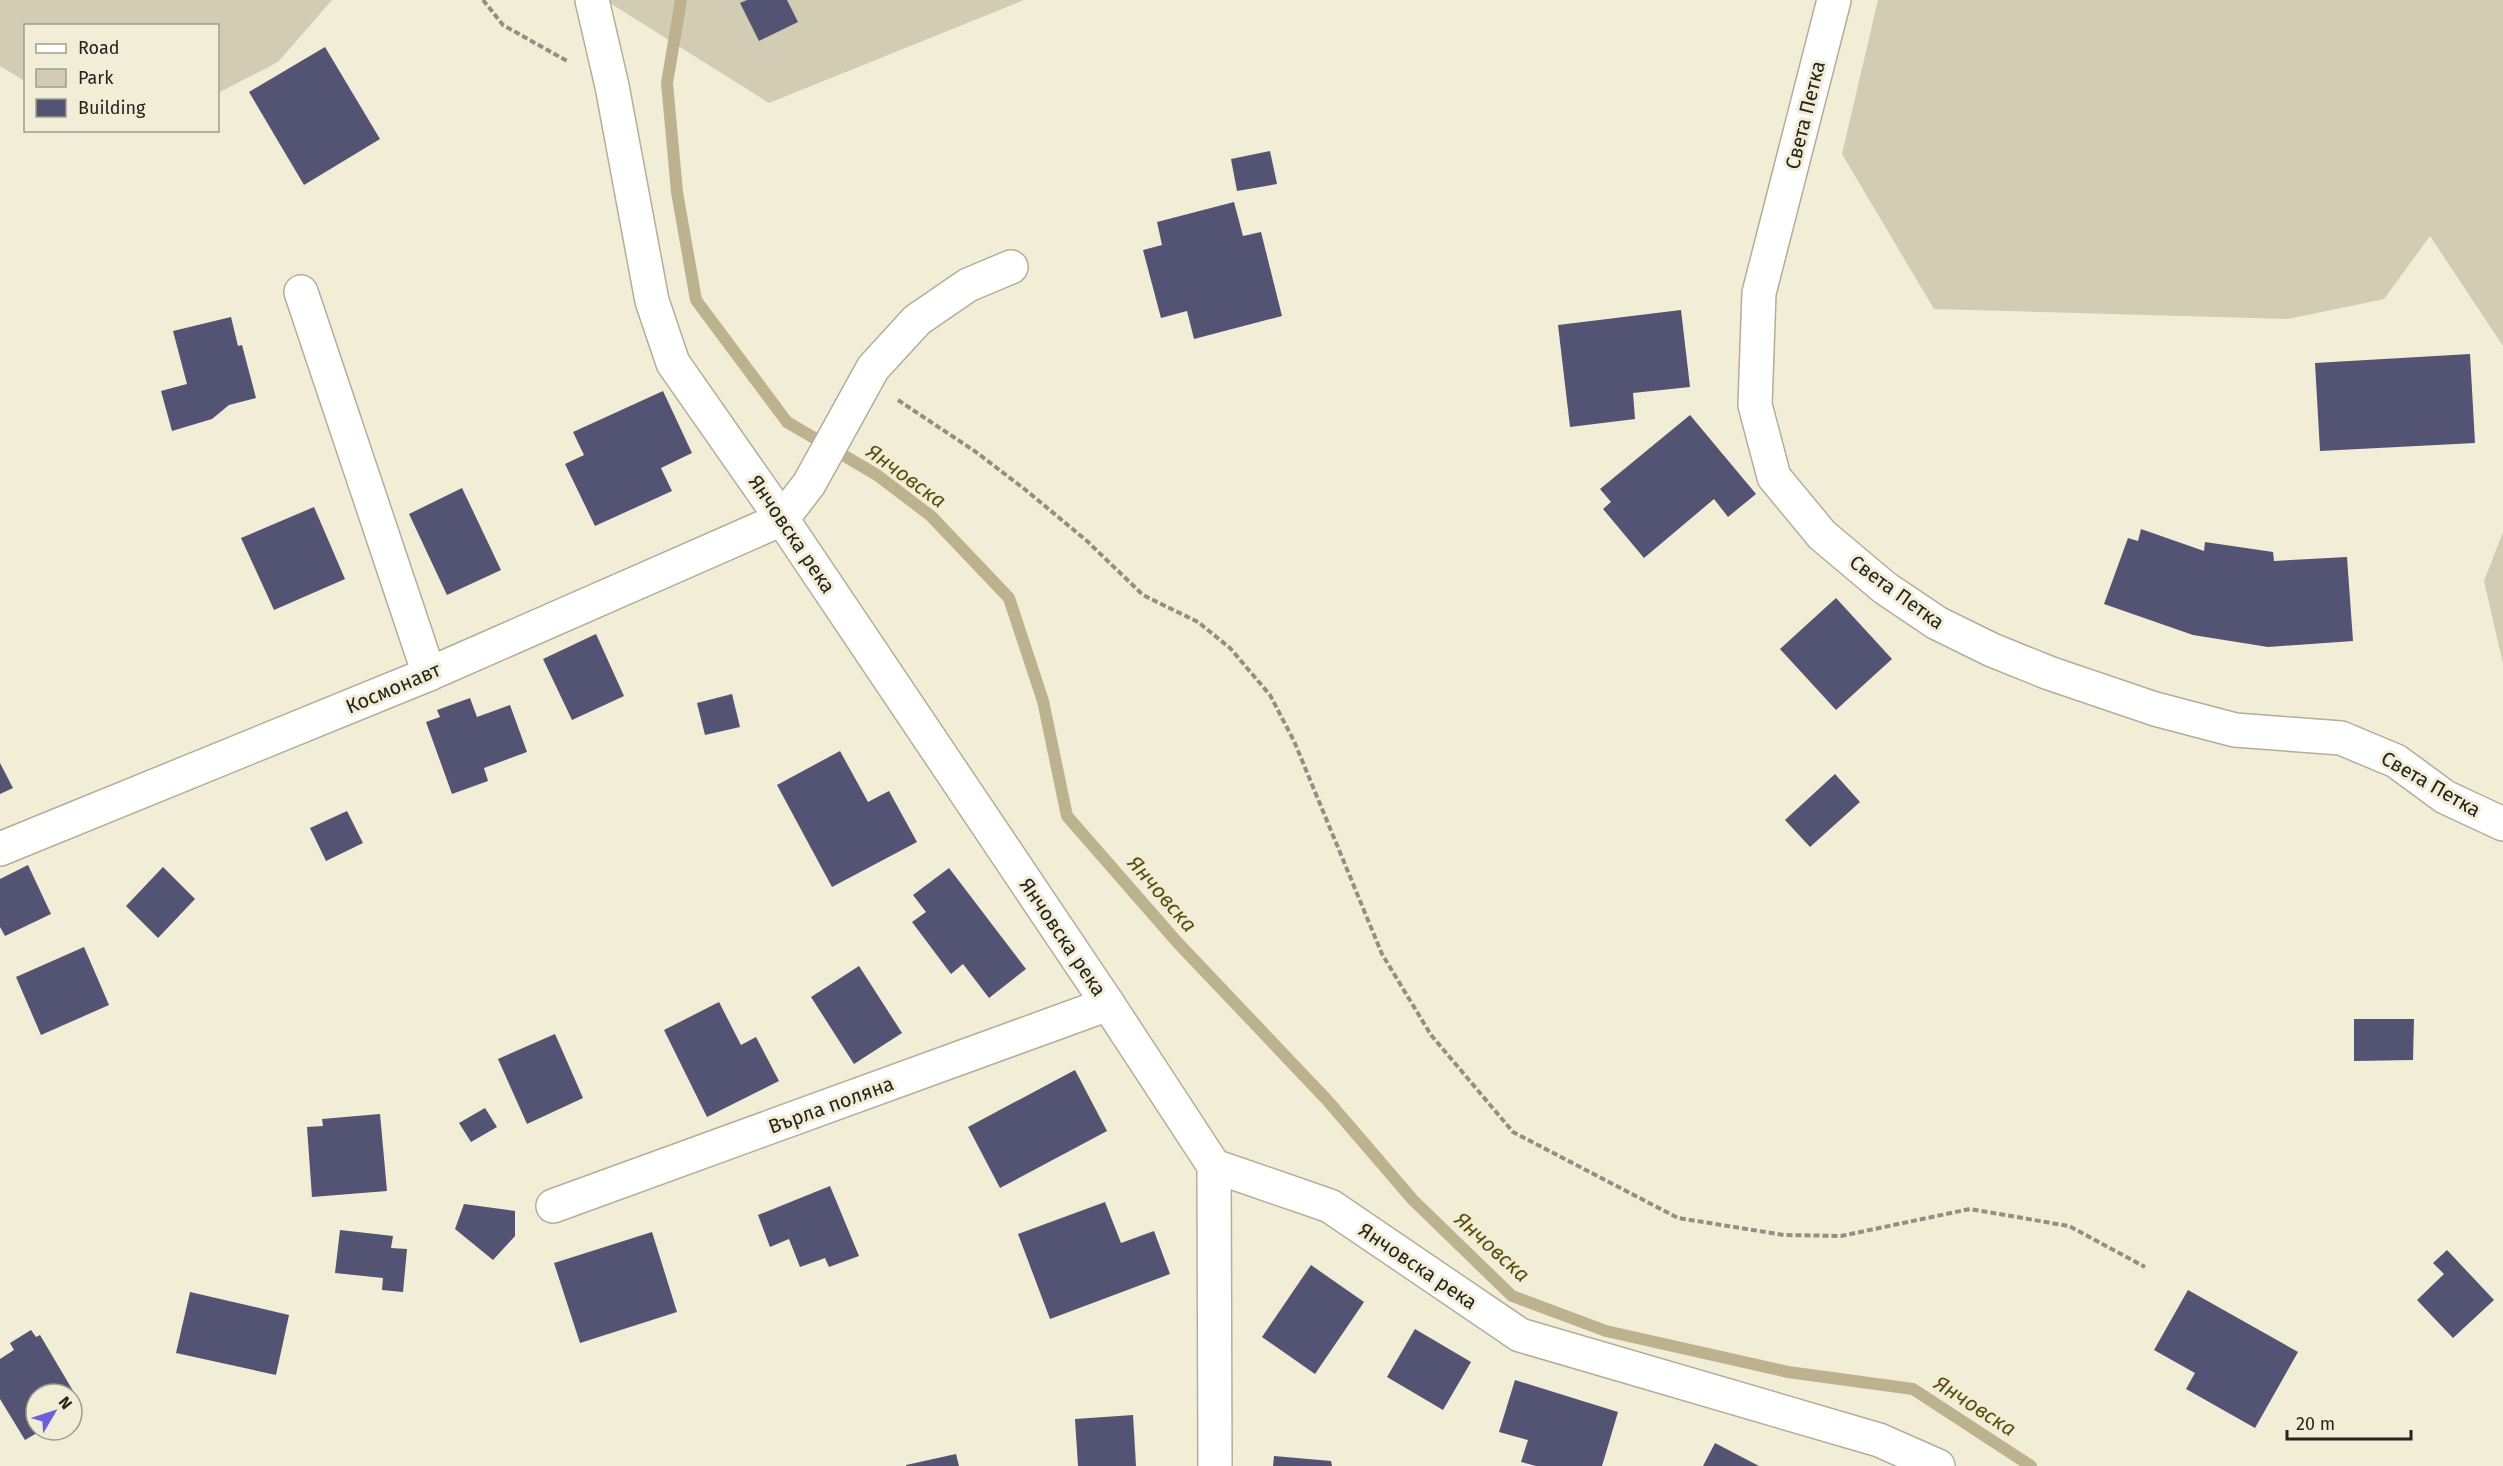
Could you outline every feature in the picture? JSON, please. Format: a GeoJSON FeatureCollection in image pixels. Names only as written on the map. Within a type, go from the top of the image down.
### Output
{"type":"FeatureCollection","features":[{"type":"Feature","properties":{"kind":"street","name":"Янчовска река"},"geometry":{"type":"LineString","coordinates":[[592,0],[612,86],[652,301],[673,363],[782,519],[1108,1004],[1214,1166],[1330,1206],[1520,1335],[1879,1440],[1938,1466]]}},
{"type":"Feature","properties":{"kind":"street","name":"Света Петка"},"geometry":{"type":"LineString","coordinates":[[1834,0],[1759,293],[1755,405],[1774,477],[1822,535],[1885,588],[1937,623],[1992,650],[2049,673],[2145,705],[2235,730],[2341,738],[2396,760],[2445,796],[2503,824]]}},
{"type":"Feature","properties":{"kind":"street"},"geometry":{"type":"LineString","coordinates":[[782,519],[816,471],[873,368],[916,320],[968,285],[1011,267]]}},
{"type":"Feature","properties":{"kind":"street"},"geometry":{"type":"LineString","coordinates":[[301,292],[429,674]]}},
{"type":"Feature","properties":{"kind":"street","name":"Космонавт"},"geometry":{"type":"LineString","coordinates":[[0,849],[429,674],[782,519]]}},
{"type":"Feature","properties":{"kind":"street","name":"Върла поляна"},"geometry":{"type":"LineString","coordinates":[[553,1206],[1108,1004]]}},
{"type":"Feature","properties":{"kind":"street"},"geometry":{"type":"LineString","coordinates":[[1214,1166],[1215,1466]]}},
{"type":"Feature","properties":{"kind":"path"},"geometry":{"type":"LineString","coordinates":[[483,0],[503,25],[612,86]]}},
{"type":"Feature","properties":{"kind":"path"},"geometry":{"type":"LineString","coordinates":[[866,382],[921,414],[1018,485],[1087,541],[1143,595],[1198,622],[1230,648],[1270,695],[1294,741],[1382,954],[1431,1035],[1513,1132],[1678,1218],[1784,1235],[1841,1236],[1970,1209],[2069,1226],[2145,1266]]}},
{"type":"Feature","properties":{"kind":"green space"},"geometry":{"type":"Polygon","coordinates":[[[0,0],[332,0],[278,62],[219,92],[219,24],[24,24],[24,80],[0,66],[0,0]]]}},
{"type":"Feature","properties":{"kind":"green space"},"geometry":{"type":"Polygon","coordinates":[[[605,0],[1024,0],[769,103],[605,0]]]}},
{"type":"Feature","properties":{"kind":"green space"},"geometry":{"type":"Polygon","coordinates":[[[1878,0],[2503,0],[2503,346],[2430,236],[2384,299],[2288,319],[1934,309],[1842,154],[1878,0]]]}},
{"type":"Feature","properties":{"kind":"green space"},"geometry":{"type":"Polygon","coordinates":[[[2503,532],[2503,664],[2484,581],[2503,532]]]}},
{"type":"Feature","properties":{"kind":"building"},"geometry":{"type":"Polygon","coordinates":[[[747,0],[787,0],[798,22],[759,41],[740,3],[747,0]]]}},
{"type":"Feature","properties":{"kind":"building"},"geometry":{"type":"Polygon","coordinates":[[[325,47],[380,139],[304,185],[249,92],[325,47]]]}},
{"type":"Feature","properties":{"kind":"building"},"geometry":{"type":"Polygon","coordinates":[[[1270,151],[1277,184],[1237,191],[1231,159],[1270,151]]]}},
{"type":"Feature","properties":{"kind":"building"},"geometry":{"type":"Polygon","coordinates":[[[1234,202],[1243,236],[1261,232],[1282,316],[1194,339],[1187,311],[1161,318],[1143,250],[1162,245],[1157,222],[1234,202]]]}},
{"type":"Feature","properties":{"kind":"building"},"geometry":{"type":"Polygon","coordinates":[[[1681,310],[1690,387],[1633,393],[1635,419],[1570,427],[1558,325],[1681,310]]]}},
{"type":"Feature","properties":{"kind":"building"},"geometry":{"type":"Polygon","coordinates":[[[231,317],[238,346],[242,345],[256,398],[229,405],[212,419],[172,431],[161,391],[187,384],[173,331],[231,317]]]}},
{"type":"Feature","properties":{"kind":"building"},"geometry":{"type":"Polygon","coordinates":[[[2470,354],[2475,443],[2320,451],[2315,363],[2470,354]]]}},
{"type":"Feature","properties":{"kind":"building"},"geometry":{"type":"Polygon","coordinates":[[[663,391],[692,453],[661,468],[672,491],[595,526],[565,464],[584,455],[573,432],[663,391]]]}},
{"type":"Feature","properties":{"kind":"building"},"geometry":{"type":"Polygon","coordinates":[[[1690,415],[1756,494],[1728,517],[1714,499],[1644,558],[1603,509],[1611,502],[1600,489],[1690,415]]]}},
{"type":"Feature","properties":{"kind":"building"},"geometry":{"type":"Polygon","coordinates":[[[462,488],[501,570],[447,595],[409,514],[462,488]]]}},
{"type":"Feature","properties":{"kind":"building"},"geometry":{"type":"Polygon","coordinates":[[[314,507],[345,579],[274,610],[241,538],[314,507]]]}},
{"type":"Feature","properties":{"kind":"building"},"geometry":{"type":"Polygon","coordinates":[[[2141,529],[2204,551],[2205,542],[2273,552],[2274,561],[2347,557],[2353,641],[2268,647],[2193,635],[2104,604],[2128,538],[2138,541],[2141,529]]]}},
{"type":"Feature","properties":{"kind":"building"},"geometry":{"type":"Polygon","coordinates":[[[1836,598],[1892,659],[1836,710],[1780,649],[1836,598]]]}},
{"type":"Feature","properties":{"kind":"building"},"geometry":{"type":"Polygon","coordinates":[[[596,634],[624,696],[572,720],[543,659],[596,634]]]}},
{"type":"Feature","properties":{"kind":"building"},"geometry":{"type":"Polygon","coordinates":[[[732,694],[740,727],[705,735],[697,703],[732,694]]]}},
{"type":"Feature","properties":{"kind":"building"},"geometry":{"type":"Polygon","coordinates":[[[470,698],[477,717],[510,705],[527,752],[484,768],[488,781],[452,794],[426,722],[440,717],[437,710],[470,698]]]}},
{"type":"Feature","properties":{"kind":"building"},"geometry":{"type":"Polygon","coordinates":[[[840,751],[868,802],[889,791],[917,842],[832,887],[777,785],[840,751]]]}},
{"type":"Feature","properties":{"kind":"building"},"geometry":{"type":"Polygon","coordinates":[[[0,763],[13,788],[0,794],[0,763]]]}},
{"type":"Feature","properties":{"kind":"building"},"geometry":{"type":"Polygon","coordinates":[[[1835,774],[1860,802],[1810,847],[1785,820],[1835,774]]]}},
{"type":"Feature","properties":{"kind":"building"},"geometry":{"type":"Polygon","coordinates":[[[347,811],[363,843],[326,861],[310,828],[347,811]]]}},
{"type":"Feature","properties":{"kind":"building"},"geometry":{"type":"Polygon","coordinates":[[[28,865],[51,914],[5,936],[0,927],[0,879],[28,865]]]}},
{"type":"Feature","properties":{"kind":"building"},"geometry":{"type":"Polygon","coordinates":[[[163,867],[195,899],[158,938],[126,906],[163,867]]]}},
{"type":"Feature","properties":{"kind":"building"},"geometry":{"type":"Polygon","coordinates":[[[949,868],[1026,969],[989,998],[963,964],[951,974],[912,922],[926,912],[913,895],[949,868]]]}},
{"type":"Feature","properties":{"kind":"building"},"geometry":{"type":"Polygon","coordinates":[[[84,947],[109,1005],[41,1035],[16,977],[84,947]]]}},
{"type":"Feature","properties":{"kind":"building"},"geometry":{"type":"Polygon","coordinates":[[[859,966],[902,1033],[854,1064],[811,997],[859,966]]]}},
{"type":"Feature","properties":{"kind":"building"},"geometry":{"type":"Polygon","coordinates":[[[719,1002],[741,1045],[756,1037],[779,1081],[707,1117],[664,1030],[719,1002]]]}},
{"type":"Feature","properties":{"kind":"building"},"geometry":{"type":"Polygon","coordinates":[[[2354,1019],[2414,1019],[2413,1060],[2354,1061],[2354,1019]]]}},
{"type":"Feature","properties":{"kind":"building"},"geometry":{"type":"Polygon","coordinates":[[[555,1034],[583,1098],[527,1124],[498,1059],[555,1034]]]}},
{"type":"Feature","properties":{"kind":"building"},"geometry":{"type":"Polygon","coordinates":[[[1075,1070],[1107,1131],[1000,1188],[968,1127],[1075,1070]]]}},
{"type":"Feature","properties":{"kind":"building"},"geometry":{"type":"Polygon","coordinates":[[[485,1108],[497,1127],[471,1142],[459,1123],[485,1108]]]}},
{"type":"Feature","properties":{"kind":"building"},"geometry":{"type":"Polygon","coordinates":[[[380,1114],[387,1191],[312,1197],[307,1127],[323,1126],[322,1119],[380,1114]]]}},
{"type":"Feature","properties":{"kind":"building"},"geometry":{"type":"Polygon","coordinates":[[[830,1186],[859,1256],[829,1267],[825,1258],[800,1267],[789,1239],[770,1247],[758,1215],[830,1186]]]}},
{"type":"Feature","properties":{"kind":"building"},"geometry":{"type":"Polygon","coordinates":[[[1105,1202],[1121,1243],[1154,1231],[1170,1274],[1050,1319],[1018,1234],[1105,1202]]]}},
{"type":"Feature","properties":{"kind":"building"},"geometry":{"type":"Polygon","coordinates":[[[464,1204],[515,1211],[515,1236],[493,1260],[455,1229],[464,1204]]]}},
{"type":"Feature","properties":{"kind":"building"},"geometry":{"type":"Polygon","coordinates":[[[340,1230],[393,1236],[391,1248],[407,1249],[403,1292],[382,1290],[383,1278],[335,1273],[340,1230]]]}},
{"type":"Feature","properties":{"kind":"building"},"geometry":{"type":"Polygon","coordinates":[[[652,1232],[677,1312],[580,1343],[554,1263],[652,1232]]]}},
{"type":"Feature","properties":{"kind":"building"},"geometry":{"type":"Polygon","coordinates":[[[2447,1250],[2494,1300],[2453,1338],[2417,1300],[2444,1274],[2433,1263],[2447,1250]]]}},
{"type":"Feature","properties":{"kind":"building"},"geometry":{"type":"Polygon","coordinates":[[[1311,1265],[1364,1302],[1315,1374],[1262,1337],[1311,1265]]]}},
{"type":"Feature","properties":{"kind":"building"},"geometry":{"type":"Polygon","coordinates":[[[2188,1290],[2298,1352],[2255,1428],[2186,1389],[2195,1373],[2154,1350],[2188,1290]]]}},
{"type":"Feature","properties":{"kind":"building"},"geometry":{"type":"Polygon","coordinates":[[[190,1292],[289,1315],[276,1375],[176,1353],[190,1292]]]}},
{"type":"Feature","properties":{"kind":"building"},"geometry":{"type":"Polygon","coordinates":[[[1415,1329],[1471,1362],[1443,1410],[1387,1377],[1415,1329]]]}},
{"type":"Feature","properties":{"kind":"building"},"geometry":{"type":"Polygon","coordinates":[[[31,1330],[36,1337],[40,1335],[68,1382],[24,1382],[24,1438],[0,1399],[0,1359],[14,1350],[10,1343],[31,1330]]]}},
{"type":"Feature","properties":{"kind":"building"},"geometry":{"type":"Polygon","coordinates":[[[1515,1380],[1618,1412],[1602,1466],[1536,1466],[1521,1462],[1528,1440],[1499,1432],[1515,1380]]]}},
{"type":"Feature","properties":{"kind":"building"},"geometry":{"type":"Polygon","coordinates":[[[1133,1415],[1136,1466],[1078,1466],[1075,1419],[1133,1415]]]}},
{"type":"Feature","properties":{"kind":"building"},"geometry":{"type":"Polygon","coordinates":[[[1715,1443],[1759,1466],[1703,1466],[1715,1443]]]}},
{"type":"Feature","properties":{"kind":"building"},"geometry":{"type":"Polygon","coordinates":[[[956,1454],[959,1466],[906,1466],[906,1465],[956,1454]]]}},
{"type":"Feature","properties":{"kind":"building"},"geometry":{"type":"Polygon","coordinates":[[[1274,1456],[1331,1461],[1332,1466],[1273,1466],[1274,1456]]]}},
{"type":"Feature","properties":{"kind":"waterway","name":"Янчовска"},"geometry":{"type":"LineString","coordinates":[[681,0],[667,83],[677,192],[696,300],[787,422],[877,475],[931,516],[1009,598],[1043,701],[1067,816],[1177,942],[1327,1100],[1413,1200],[1512,1296],[1606,1331],[1788,1372],[1913,1389],[2031,1466]]}}]}
